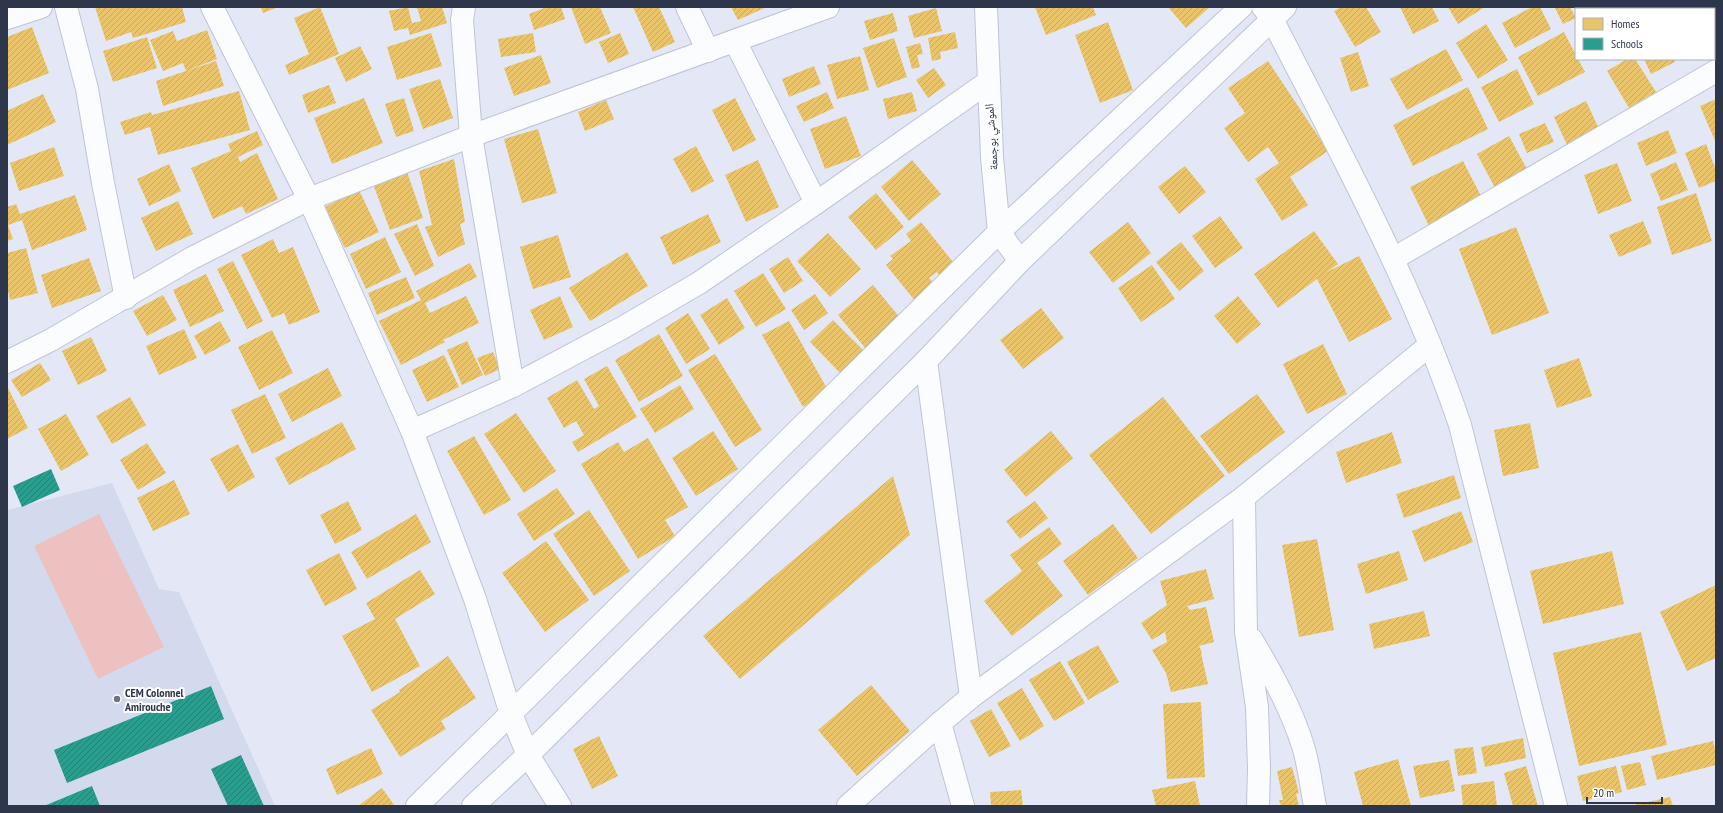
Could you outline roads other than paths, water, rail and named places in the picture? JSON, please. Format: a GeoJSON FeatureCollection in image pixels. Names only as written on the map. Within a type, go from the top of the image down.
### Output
{"type":"FeatureCollection","features":[{"type":"Feature","properties":{"kind":"street"},"geometry":{"type":"LineString","coordinates":[[7,18],[41,7]]}},
{"type":"Feature","properties":{"kind":"street"},"geometry":{"type":"LineString","coordinates":[[66,7],[87,89],[103,183],[126,298]]}},
{"type":"Feature","properties":{"kind":"street"},"geometry":{"type":"LineString","coordinates":[[212,7],[308,199],[412,431],[475,599],[511,714],[528,755],[560,806]]}},
{"type":"Feature","properties":{"kind":"street"},"geometry":{"type":"LineString","coordinates":[[464,7],[462,20],[471,136],[513,386]]}},
{"type":"Feature","properties":{"kind":"street"},"geometry":{"type":"LineString","coordinates":[[687,7],[708,51]]}},
{"type":"Feature","properties":{"kind":"street"},"geometry":{"type":"LineString","coordinates":[[7,362],[51,340],[126,298],[192,258],[308,199],[471,136],[828,7]]}},
{"type":"Feature","properties":{"kind":"street","name":"الموشي بوجمعة"},"geometry":{"type":"LineString","coordinates":[[986,7],[992,157],[999,232]]}},
{"type":"Feature","properties":{"kind":"street"},"geometry":{"type":"LineString","coordinates":[[417,806],[999,232],[1241,7]]}},
{"type":"Feature","properties":{"kind":"street"},"geometry":{"type":"LineString","coordinates":[[473,806],[528,755],[926,361],[1020,261],[1124,163],[1273,11],[1393,259],[1430,346],[1460,425],[1556,806]]}},
{"type":"Feature","properties":{"kind":"street"},"geometry":{"type":"LineString","coordinates":[[735,41],[816,203]]}},
{"type":"Feature","properties":{"kind":"street"},"geometry":{"type":"LineString","coordinates":[[1393,259],[1716,71]]}},
{"type":"Feature","properties":{"kind":"street"},"geometry":{"type":"LineString","coordinates":[[412,431],[513,386],[622,328],[699,283],[988,82]]}},
{"type":"Feature","properties":{"kind":"street"},"geometry":{"type":"LineString","coordinates":[[999,232],[1020,261]]}},
{"type":"Feature","properties":{"kind":"street"},"geometry":{"type":"LineString","coordinates":[[848,806],[971,697],[1244,497],[1430,346]]}},
{"type":"Feature","properties":{"kind":"street"},"geometry":{"type":"LineString","coordinates":[[926,361],[971,697]]}},
{"type":"Feature","properties":{"kind":"street"},"geometry":{"type":"LineString","coordinates":[[1244,497],[1246,632],[1257,706],[1259,769],[1258,806]]}},
{"type":"Feature","properties":{"kind":"street"},"geometry":{"type":"LineString","coordinates":[[1246,632],[1268,668],[1294,722],[1303,746],[1315,806]]}},
{"type":"Feature","properties":{"kind":"street"},"geometry":{"type":"LineString","coordinates":[[940,723],[963,806]]}},
{"type":"Feature","properties":{"kind":"place","name":"CEM Colonnel Amirouche"},"geometry":{"type":"Point","coordinates":[117,699]}}]}
